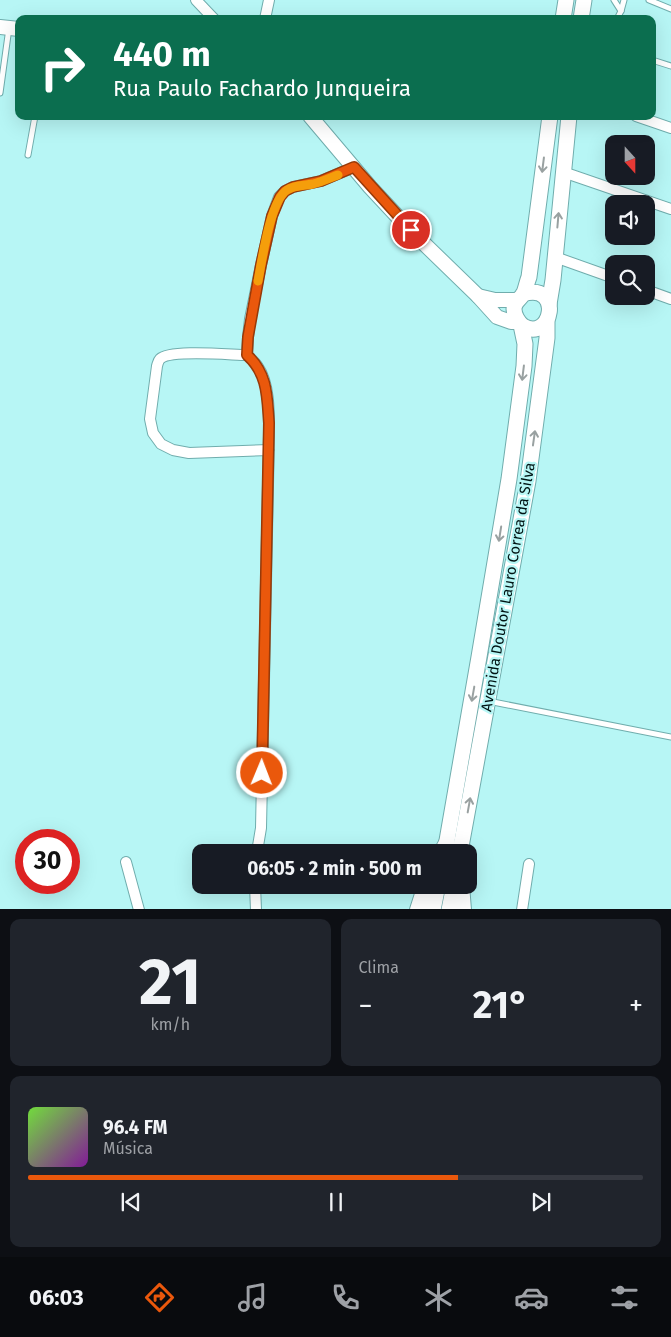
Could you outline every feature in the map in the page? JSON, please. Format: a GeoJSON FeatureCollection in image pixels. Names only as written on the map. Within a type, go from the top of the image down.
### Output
{"type":"FeatureCollection","features":[{"type":"Feature","properties":{"kind":"main road"},"geometry":{"type":"LineString","coordinates":[[564,15],[566,0]]}},
{"type":"Feature","properties":{"kind":"main road"},"geometry":{"type":"LineString","coordinates":[[582,15],[584,0]]}},
{"type":"Feature","properties":{"kind":"main road"},"geometry":{"type":"LineString","coordinates":[[549,120],[529,278],[514,309],[516,318],[528,328],[536,328],[542,325],[547,320],[550,312],[549,304],[569,120]]}},
{"type":"Feature","properties":{"kind":"main road"},"geometry":{"type":"LineString","coordinates":[[520,297],[531,292],[538,293],[545,297],[549,304]]}},
{"type":"Feature","properties":{"kind":"main road","name":"Avenida Doutor Lauro Correa da Silva"},"geometry":{"type":"LineString","coordinates":[[451,844],[488,701],[496,661],[528,481],[547,338],[547,320]]}},
{"type":"Feature","properties":{"kind":"main road","name":"Avenida Doutor Lauro Correa da Silva"},"geometry":{"type":"LineString","coordinates":[[450,844],[509,479],[524,366],[525,344],[520,323]]}},
{"type":"Feature","properties":{"kind":"main road"},"geometry":{"type":"LineString","coordinates":[[418,909],[423,894]]}},
{"type":"Feature","properties":{"kind":"main road"},"geometry":{"type":"LineString","coordinates":[[433,909],[436,894]]}},
{"type":"Feature","properties":{"kind":"main road"},"geometry":{"type":"LineString","coordinates":[[449,909],[452,894]]}},
{"type":"Feature","properties":{"kind":"main road"},"geometry":{"type":"LineString","coordinates":[[461,894],[462,909]]}},
{"type":"Feature","properties":{"kind":"street"},"geometry":{"type":"LineString","coordinates":[[196,0],[210,15]]}},
{"type":"Feature","properties":{"kind":"street"},"geometry":{"type":"LineString","coordinates":[[266,15],[269,0]]}},
{"type":"Feature","properties":{"kind":"street"},"geometry":{"type":"LineString","coordinates":[[313,120],[411,230],[497,316],[511,322],[520,323]]}},
{"type":"Feature","properties":{"kind":"street"},"geometry":{"type":"LineString","coordinates":[[648,120],[671,128]]}},
{"type":"Feature","properties":{"kind":"street"},"geometry":{"type":"LineString","coordinates":[[247,355],[248,337],[261,265],[272,216],[280,197],[285,191],[293,187],[321,181],[354,167]]}},
{"type":"Feature","properties":{"kind":"street"},"geometry":{"type":"LineString","coordinates":[[563,172],[671,210]]}},
{"type":"Feature","properties":{"kind":"street"},"geometry":{"type":"LineString","coordinates":[[555,257],[605,275]]}},
{"type":"Feature","properties":{"kind":"street"},"geometry":{"type":"LineString","coordinates":[[655,293],[671,299]]}},
{"type":"Feature","properties":{"kind":"street"},"geometry":{"type":"LineString","coordinates":[[478,296],[495,300],[520,297]]}},
{"type":"Feature","properties":{"kind":"street"},"geometry":{"type":"LineString","coordinates":[[258,844],[261,828],[269,450],[268,400],[265,383],[258,365],[247,355],[185,353],[160,358],[157,366],[150,419],[153,433],[161,444],[173,450],[189,453],[269,450]]}},
{"type":"Feature","properties":{"kind":"street"},"geometry":{"type":"LineString","coordinates":[[126,862],[138,909]]}},
{"type":"Feature","properties":{"kind":"street"},"geometry":{"type":"LineString","coordinates":[[522,909],[529,864]]}},
{"type":"Feature","properties":{"kind":"street"},"geometry":{"type":"LineString","coordinates":[[255,894],[256,909]]}},
{"type":"Feature","properties":{"kind":"lane"},"geometry":{"type":"LineString","coordinates":[[614,0],[621,11]]}},
{"type":"Feature","properties":{"kind":"lane"},"geometry":{"type":"LineString","coordinates":[[619,15],[624,0]]}},
{"type":"Feature","properties":{"kind":"lane"},"geometry":{"type":"LineString","coordinates":[[649,0],[671,9]]}},
{"type":"Feature","properties":{"kind":"lane"},"geometry":{"type":"LineString","coordinates":[[0,93],[9,28]]}},
{"type":"Feature","properties":{"kind":"lane"},"geometry":{"type":"LineString","coordinates":[[656,61],[671,66]]}},
{"type":"Feature","properties":{"kind":"lane"},"geometry":{"type":"LineString","coordinates":[[28,155],[33,120]]}},
{"type":"Feature","properties":{"kind":"lane"},"geometry":{"type":"LineString","coordinates":[[488,701],[671,737]]}},
{"type":"Feature","properties":{"kind":"slow traffic"},"geometry":{"type":"LineString","coordinates":[[258,281],[274,208],[280,197],[285,191],[293,187],[315,184],[338,175]]}},
{"type":"Feature","properties":{"kind":"route"},"geometry":{"type":"LineString","coordinates":[[262,773],[269,423],[265,383],[258,365],[247,355],[250,319],[274,208],[285,191],[293,187],[315,184],[354,167],[370,187],[411,230]]}}]}
